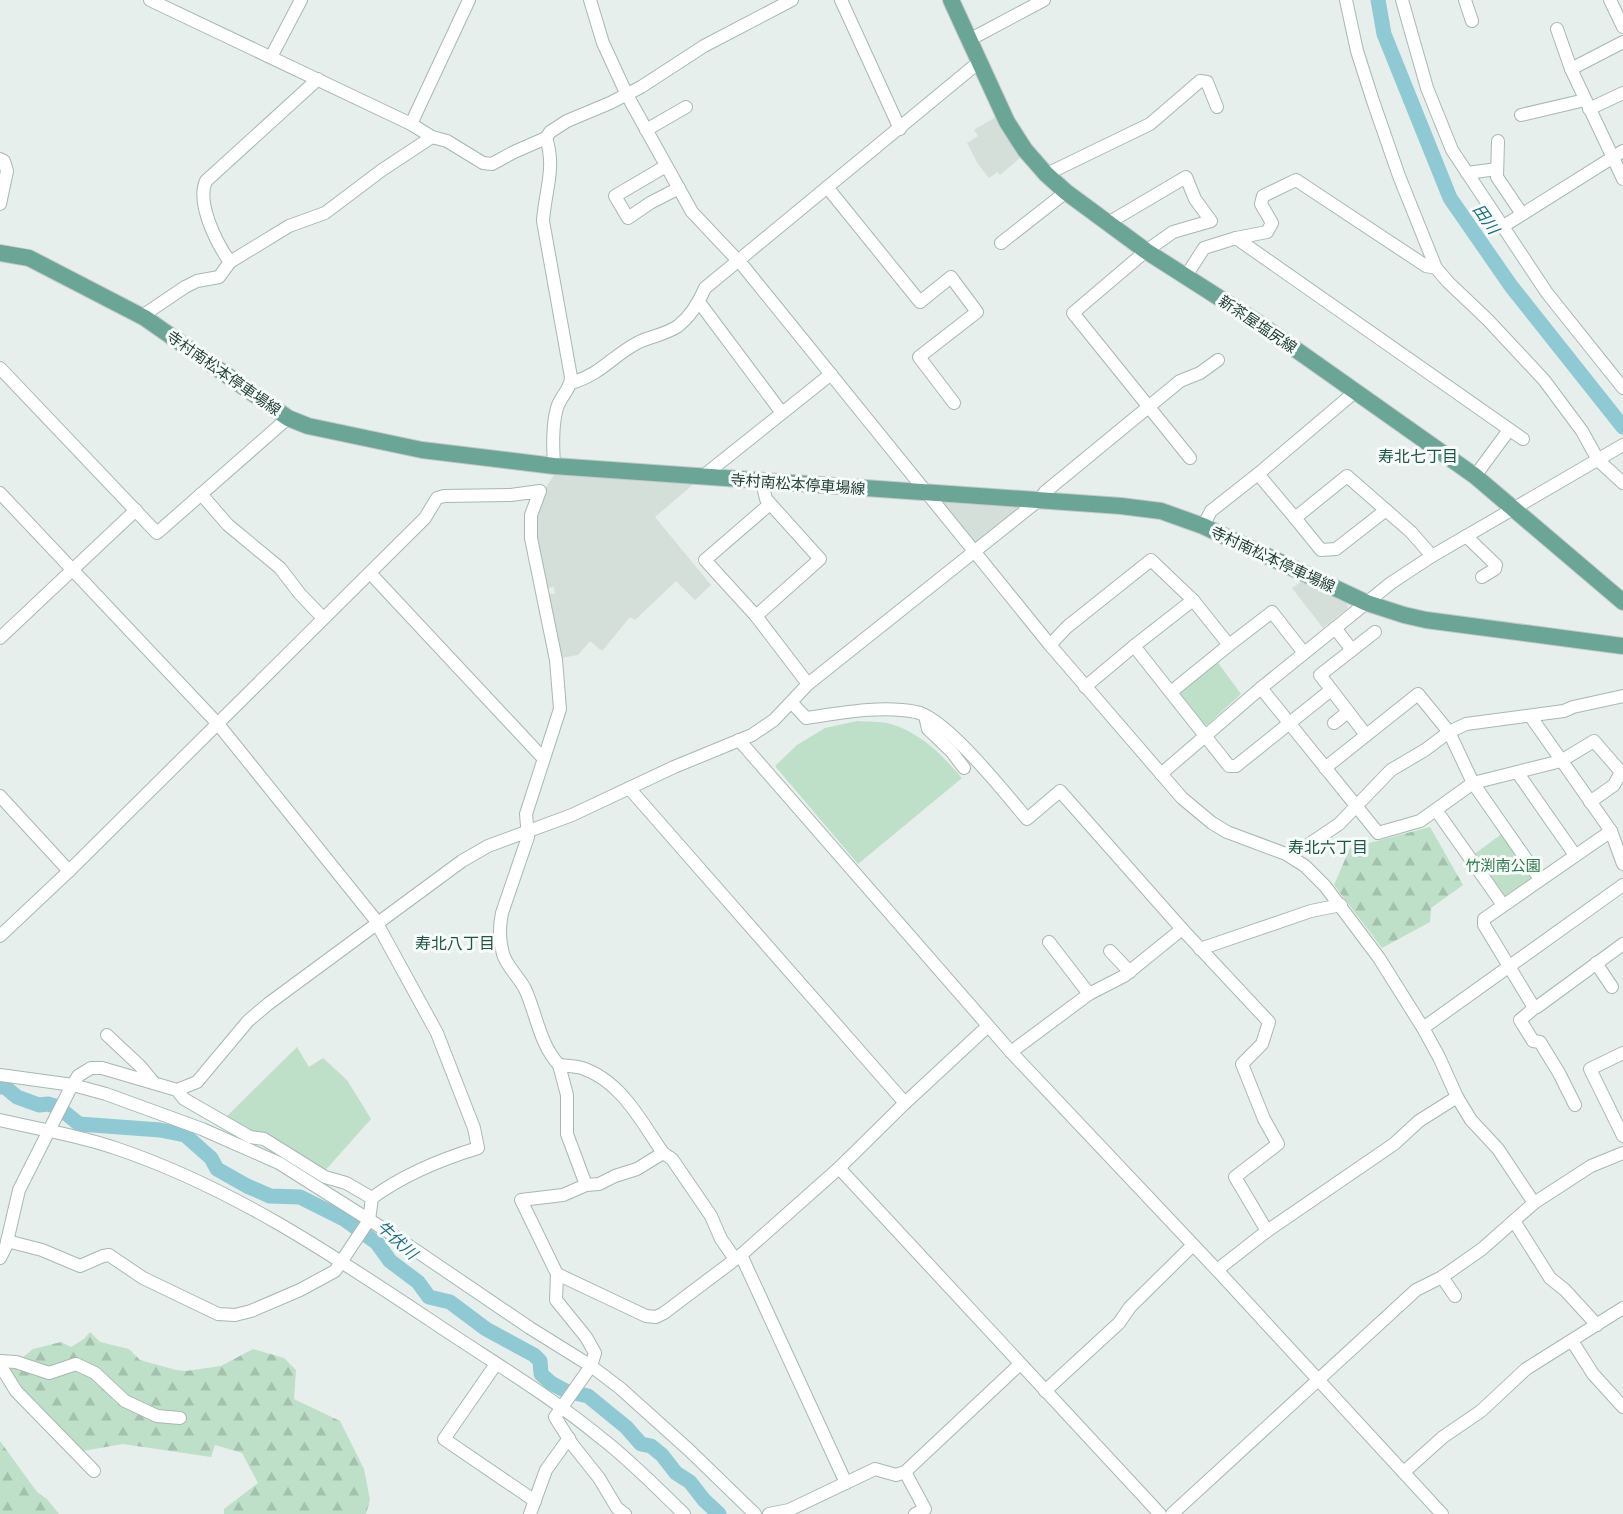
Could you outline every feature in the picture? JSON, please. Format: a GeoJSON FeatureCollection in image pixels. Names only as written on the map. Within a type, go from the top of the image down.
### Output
{"type":"FeatureCollection","features":[{"type":"Feature","properties":{"kind":"main road","name":"新茶屋塩尻線"},"geometry":{"type":"LineString","coordinates":[[951,0],[1012,130],[1047,176],[1146,251],[1257,322],[1475,476],[1623,602]]}},
{"type":"Feature","properties":{"kind":"main road","name":"寺村南松本停車場線"},"geometry":{"type":"LineString","coordinates":[[0,253],[29,258],[142,316],[288,418],[308,426],[422,450],[554,466],[927,494],[1039,500],[1161,511],[1203,526],[1367,603],[1404,615],[1426,620],[1623,646]]}},
{"type":"Feature","properties":{"kind":"street"},"geometry":{"type":"LineString","coordinates":[[150,0],[411,124],[432,137],[447,141],[483,163],[492,164],[546,138],[550,132],[567,121],[610,104],[704,46],[792,0]]}},
{"type":"Feature","properties":{"kind":"street"},"geometry":{"type":"LineString","coordinates":[[271,57],[301,0]]}},
{"type":"Feature","properties":{"kind":"street"},"geometry":{"type":"LineString","coordinates":[[411,124],[469,0]]}},
{"type":"Feature","properties":{"kind":"street"},"geometry":{"type":"LineString","coordinates":[[590,0],[598,30],[627,94],[692,212],[738,260],[1084,687],[1182,798],[1212,823],[1227,832],[1286,854],[1305,866],[1325,886],[1379,958],[1423,1028],[1471,1120],[1498,1149],[1534,1203]]}},
{"type":"Feature","properties":{"kind":"street"},"geometry":{"type":"LineString","coordinates":[[841,0],[900,129]]}},
{"type":"Feature","properties":{"kind":"street"},"geometry":{"type":"LineString","coordinates":[[969,40],[1044,0]]}},
{"type":"Feature","properties":{"kind":"street"},"geometry":{"type":"LineString","coordinates":[[1346,0],[1357,51],[1373,101],[1399,176],[1436,268],[1545,380],[1601,458],[1623,483]]}},
{"type":"Feature","properties":{"kind":"street"},"geometry":{"type":"LineString","coordinates":[[1402,0],[1427,88],[1448,142],[1547,293],[1618,374],[1623,388]]}},
{"type":"Feature","properties":{"kind":"street"},"geometry":{"type":"LineString","coordinates":[[1465,0],[1472,21]]}},
{"type":"Feature","properties":{"kind":"street"},"geometry":{"type":"LineString","coordinates":[[1610,0],[1623,27]]}},
{"type":"Feature","properties":{"kind":"street"},"geometry":{"type":"LineString","coordinates":[[1557,29],[1571,69],[1587,104],[1617,154],[1623,179]]}},
{"type":"Feature","properties":{"kind":"street"},"geometry":{"type":"LineString","coordinates":[[1571,69],[1623,42]]}},
{"type":"Feature","properties":{"kind":"street"},"geometry":{"type":"LineString","coordinates":[[554,466],[554,423],[557,405],[571,383],[600,371],[640,342],[677,327],[699,302],[705,288],[979,62]]}},
{"type":"Feature","properties":{"kind":"street"},"geometry":{"type":"LineString","coordinates":[[231,262],[223,253],[206,214],[202,190],[206,182],[318,80]]}},
{"type":"Feature","properties":{"kind":"street"},"geometry":{"type":"LineString","coordinates":[[1047,176],[1150,124],[1200,81],[1207,82],[1218,107]]}},
{"type":"Feature","properties":{"kind":"street"},"geometry":{"type":"LineString","coordinates":[[1521,115],[1587,104],[1623,93]]}},
{"type":"Feature","properties":{"kind":"street"},"geometry":{"type":"LineString","coordinates":[[646,130],[686,107]]}},
{"type":"Feature","properties":{"kind":"street"},"geometry":{"type":"LineString","coordinates":[[142,316],[185,287],[197,281],[219,277],[231,262],[289,226],[325,213],[382,170],[432,137]]}},
{"type":"Feature","properties":{"kind":"street"},"geometry":{"type":"LineString","coordinates":[[546,138],[551,153],[551,171],[544,202],[543,220],[571,383]]}},
{"type":"Feature","properties":{"kind":"street"},"geometry":{"type":"LineString","coordinates":[[1498,141],[1497,177],[1522,214]]}},
{"type":"Feature","properties":{"kind":"street"},"geometry":{"type":"LineString","coordinates":[[1502,227],[1617,154]]}},
{"type":"Feature","properties":{"kind":"street"},"geometry":{"type":"LineString","coordinates":[[0,159],[4,161],[7,171],[0,204]]}},
{"type":"Feature","properties":{"kind":"street"},"geometry":{"type":"LineString","coordinates":[[666,166],[615,196],[619,203],[628,218],[679,188]]}},
{"type":"Feature","properties":{"kind":"street"},"geometry":{"type":"LineString","coordinates":[[1467,172],[1497,169]]}},
{"type":"Feature","properties":{"kind":"street"},"geometry":{"type":"LineString","coordinates":[[1108,223],[1186,177],[1194,199],[1212,221],[1173,232],[1146,251],[1073,313],[1190,458]]}},
{"type":"Feature","properties":{"kind":"street"},"geometry":{"type":"LineString","coordinates":[[1186,276],[1204,248],[1236,238],[1267,232],[1272,223],[1261,204],[1263,196],[1296,180],[1426,266],[1436,268]]}},
{"type":"Feature","properties":{"kind":"street"},"geometry":{"type":"LineString","coordinates":[[828,187],[920,302],[951,278],[977,312],[919,357],[954,403]]}},
{"type":"Feature","properties":{"kind":"street"},"geometry":{"type":"LineString","coordinates":[[1001,243],[1066,192]]}},
{"type":"Feature","properties":{"kind":"street"},"geometry":{"type":"LineString","coordinates":[[1236,238],[1523,440]]}},
{"type":"Feature","properties":{"kind":"street"},"geometry":{"type":"LineString","coordinates":[[699,302],[783,412]]}},
{"type":"Feature","properties":{"kind":"street"},"geometry":{"type":"LineString","coordinates":[[0,1258],[19,1191],[78,1076],[91,1068],[102,1068],[177,1090],[197,1082],[261,1010],[462,861],[488,846],[572,815],[739,740],[774,720],[808,684],[1039,500],[1045,492],[1180,381],[1218,360]]}},
{"type":"Feature","properties":{"kind":"street"},"geometry":{"type":"LineString","coordinates":[[0,368],[157,533],[288,418]]}},
{"type":"Feature","properties":{"kind":"street"},"geometry":{"type":"LineString","coordinates":[[702,477],[831,374]]}},
{"type":"Feature","properties":{"kind":"street"},"geometry":{"type":"LineString","coordinates":[[1203,526],[1211,511],[1356,391]]}},
{"type":"Feature","properties":{"kind":"street"},"geometry":{"type":"LineString","coordinates":[[1475,476],[1509,430]]}},
{"type":"Feature","properties":{"kind":"street"},"geometry":{"type":"LineString","coordinates":[[1161,774],[1261,688],[1391,583],[1432,556],[1623,445]]}},
{"type":"Feature","properties":{"kind":"street"},"geometry":{"type":"LineString","coordinates":[[1258,474],[1321,550],[1336,549],[1386,510]]}},
{"type":"Feature","properties":{"kind":"street"},"geometry":{"type":"LineString","coordinates":[[1295,518],[1347,476],[1410,531],[1432,556]]}},
{"type":"Feature","properties":{"kind":"street"},"geometry":{"type":"LineString","coordinates":[[756,616],[820,560],[766,499],[762,482]]}},
{"type":"Feature","properties":{"kind":"street"},"geometry":{"type":"LineString","coordinates":[[0,936],[69,871],[425,518],[437,498],[511,495],[540,491],[531,515],[531,538],[556,660],[560,709],[526,814],[528,837],[499,925],[500,940],[508,964],[524,987],[546,1047],[559,1065],[567,1095],[567,1134],[586,1185]]}},
{"type":"Feature","properties":{"kind":"street"},"geometry":{"type":"LineString","coordinates":[[0,493],[218,724],[378,923],[437,1033],[474,1128],[478,1148],[446,1157],[382,1190],[372,1198],[369,1220],[335,1271],[300,1290],[251,1311],[235,1315],[218,1314],[143,1278],[109,1255],[80,1266],[42,1250],[4,1244]]}},
{"type":"Feature","properties":{"kind":"street"},"geometry":{"type":"LineString","coordinates":[[201,494],[228,525],[280,568],[323,618]]}},
{"type":"Feature","properties":{"kind":"street"},"geometry":{"type":"LineString","coordinates":[[770,504],[705,560],[756,616],[808,684]]}},
{"type":"Feature","properties":{"kind":"street"},"geometry":{"type":"LineString","coordinates":[[0,638],[136,510]]}},
{"type":"Feature","properties":{"kind":"street"},"geometry":{"type":"LineString","coordinates":[[1466,536],[1496,565],[1495,569],[1482,577]]}},
{"type":"Feature","properties":{"kind":"street"},"geometry":{"type":"LineString","coordinates":[[1050,645],[1067,627],[1150,560],[1192,600],[1229,645]]}},
{"type":"Feature","properties":{"kind":"street"},"geometry":{"type":"LineString","coordinates":[[370,573],[543,758]]}},
{"type":"Feature","properties":{"kind":"street"},"geometry":{"type":"LineString","coordinates":[[1084,687],[1192,600]]}},
{"type":"Feature","properties":{"kind":"street"},"geometry":{"type":"LineString","coordinates":[[1171,692],[1272,612],[1304,653]]}},
{"type":"Feature","properties":{"kind":"street"},"geometry":{"type":"LineString","coordinates":[[1335,628],[1352,650]]}},
{"type":"Feature","properties":{"kind":"street"},"geometry":{"type":"LineString","coordinates":[[1366,735],[1320,675],[1375,632]]}},
{"type":"Feature","properties":{"kind":"street"},"geometry":{"type":"LineString","coordinates":[[1134,646],[1229,766],[1236,766],[1331,690]]}},
{"type":"Feature","properties":{"kind":"street"},"geometry":{"type":"LineString","coordinates":[[1261,688],[1378,833],[1420,821],[1473,783],[1561,761],[1594,741],[1622,772],[1614,785],[1590,802]]}},
{"type":"Feature","properties":{"kind":"street"},"geometry":{"type":"LineString","coordinates":[[1325,768],[1418,694],[1449,732],[1473,783],[1540,879]]}},
{"type":"Feature","properties":{"kind":"street"},"geometry":{"type":"LineString","coordinates":[[1286,854],[1314,841],[1338,824],[1391,770],[1425,750],[1449,732],[1466,724],[1531,717],[1623,696]]}},
{"type":"Feature","properties":{"kind":"street"},"geometry":{"type":"LineString","coordinates":[[792,703],[806,718],[848,712],[891,710],[918,712],[947,730],[1027,819],[1060,791],[1200,949],[1269,1022],[1262,1044],[1242,1065],[1264,1119],[1278,1144],[1235,1178],[1267,1231]]}},
{"type":"Feature","properties":{"kind":"street"},"geometry":{"type":"LineString","coordinates":[[1334,723],[1348,712]]}},
{"type":"Feature","properties":{"kind":"street"},"geometry":{"type":"LineString","coordinates":[[925,716],[928,729],[952,752],[964,768]]}},
{"type":"Feature","properties":{"kind":"street"},"geometry":{"type":"LineString","coordinates":[[1531,717],[1611,831],[1623,864]]}},
{"type":"Feature","properties":{"kind":"street"},"geometry":{"type":"LineString","coordinates":[[739,740],[1011,1052],[1217,1270],[1442,1514]]}},
{"type":"Feature","properties":{"kind":"street"},"geometry":{"type":"LineString","coordinates":[[1517,772],[1575,855]]}},
{"type":"Feature","properties":{"kind":"street"},"geometry":{"type":"LineString","coordinates":[[629,788],[905,1103]]}},
{"type":"Feature","properties":{"kind":"street"},"geometry":{"type":"LineString","coordinates":[[0,796],[69,871]]}},
{"type":"Feature","properties":{"kind":"street"},"geometry":{"type":"LineString","coordinates":[[1436,810],[1503,905]]}},
{"type":"Feature","properties":{"kind":"street"},"geometry":{"type":"LineString","coordinates":[[1533,1006],[1484,926],[1484,919],[1611,831]]}},
{"type":"Feature","properties":{"kind":"street"},"geometry":{"type":"LineString","coordinates":[[1423,1028],[1623,885]]}},
{"type":"Feature","properties":{"kind":"street"},"geometry":{"type":"LineString","coordinates":[[1200,949],[1311,911],[1341,905]]}},
{"type":"Feature","properties":{"kind":"street"},"geometry":{"type":"LineString","coordinates":[[1011,1052],[1089,994],[1130,972],[1182,929]]}},
{"type":"Feature","properties":{"kind":"street"},"geometry":{"type":"LineString","coordinates":[[1049,942],[1089,994]]}},
{"type":"Feature","properties":{"kind":"street"},"geometry":{"type":"LineString","coordinates":[[1533,1006],[1537,1007],[1623,944]]}},
{"type":"Feature","properties":{"kind":"street"},"geometry":{"type":"LineString","coordinates":[[1110,951],[1130,972]]}},
{"type":"Feature","properties":{"kind":"street"},"geometry":{"type":"LineString","coordinates":[[1596,963],[1612,987]]}},
{"type":"Feature","properties":{"kind":"street"},"geometry":{"type":"LineString","coordinates":[[1533,1006],[1532,1010],[1521,1017],[1520,1023],[1533,1041],[1540,1042],[1575,1105]]}},
{"type":"Feature","properties":{"kind":"street"},"geometry":{"type":"LineString","coordinates":[[557,1274],[646,1316],[656,1317],[664,1313],[738,1257],[839,1168],[988,1026]]}},
{"type":"Feature","properties":{"kind":"street"},"geometry":{"type":"LineString","coordinates":[[107,1035],[140,1066],[154,1084]]}},
{"type":"Feature","properties":{"kind":"street"},"geometry":{"type":"LineString","coordinates":[[1623,1053],[1590,1069],[1623,1136]]}},
{"type":"Feature","properties":{"kind":"street"},"geometry":{"type":"LineString","coordinates":[[559,1065],[580,1067],[598,1075],[623,1094],[663,1153],[672,1159],[711,1216],[721,1239],[738,1257],[846,1482]]}},
{"type":"Feature","properties":{"kind":"street"},"geometry":{"type":"LineString","coordinates":[[0,1075],[106,1094],[170,1116],[279,1163],[369,1220],[620,1388],[755,1514]]}},
{"type":"Feature","properties":{"kind":"street"},"geometry":{"type":"LineString","coordinates":[[177,1090],[184,1099],[250,1137],[264,1139],[325,1177],[346,1183],[372,1198]]}},
{"type":"Feature","properties":{"kind":"street"},"geometry":{"type":"LineString","coordinates":[[1217,1270],[1267,1231],[1394,1144],[1419,1121],[1457,1097]]}},
{"type":"Feature","properties":{"kind":"street"},"geometry":{"type":"LineString","coordinates":[[0,1120],[51,1128],[155,1162],[207,1185],[344,1258],[496,1364],[563,1404],[684,1514]]}},
{"type":"Feature","properties":{"kind":"street"},"geometry":{"type":"LineString","coordinates":[[625,1514],[617,1508],[599,1478],[555,1417],[589,1368],[595,1353],[556,1300],[557,1274],[521,1200],[562,1195],[586,1185],[599,1184],[637,1168],[663,1153]]}},
{"type":"Feature","properties":{"kind":"street"},"geometry":{"type":"LineString","coordinates":[[1172,1514],[1416,1290],[1442,1276],[1482,1249],[1534,1203],[1591,1166],[1623,1153]]}},
{"type":"Feature","properties":{"kind":"street"},"geometry":{"type":"LineString","coordinates":[[839,1168],[1160,1514]]}},
{"type":"Feature","properties":{"kind":"street"},"geometry":{"type":"LineString","coordinates":[[1514,1221],[1550,1278],[1565,1290],[1597,1325]]}},
{"type":"Feature","properties":{"kind":"street"},"geometry":{"type":"LineString","coordinates":[[1045,1391],[1119,1323],[1130,1307],[1193,1245]]}},
{"type":"Feature","properties":{"kind":"street"},"geometry":{"type":"LineString","coordinates":[[1442,1276],[1455,1296]]}},
{"type":"Feature","properties":{"kind":"street"},"geometry":{"type":"LineString","coordinates":[[1404,1473],[1443,1437],[1482,1411],[1526,1369],[1623,1308]]}},
{"type":"Feature","properties":{"kind":"street"},"geometry":{"type":"LineString","coordinates":[[1572,1341],[1593,1374],[1623,1407]]}},
{"type":"Feature","properties":{"kind":"street"},"geometry":{"type":"LineString","coordinates":[[94,1472],[16,1391],[0,1363],[16,1362],[49,1373],[76,1364],[95,1372],[125,1401],[157,1416],[180,1418]]}},
{"type":"Feature","properties":{"kind":"street"},"geometry":{"type":"LineString","coordinates":[[496,1364],[444,1439],[535,1501]]}},
{"type":"Feature","properties":{"kind":"street"},"geometry":{"type":"LineString","coordinates":[[769,1514],[789,1510],[875,1469],[896,1475],[905,1472],[1020,1364]]}},
{"type":"Feature","properties":{"kind":"street"},"geometry":{"type":"LineString","coordinates":[[530,1514],[546,1470],[569,1438]]}},
{"type":"Feature","properties":{"kind":"street"},"geometry":{"type":"LineString","coordinates":[[905,1472],[925,1509],[915,1514]]}},
{"type":"Feature","properties":{"kind":"shaded area"},"geometry":{"type":"Polygon","coordinates":[[[997,116],[1020,158],[1000,175],[997,172],[989,178],[978,164],[967,143],[978,136],[974,130],[997,116]]]}},
{"type":"Feature","properties":{"kind":"shaded area"},"geometry":{"type":"Polygon","coordinates":[[[557,471],[696,482],[655,517],[711,585],[695,600],[676,581],[635,620],[630,617],[602,651],[590,641],[578,655],[561,658],[548,598],[550,594],[555,594],[554,587],[545,586],[534,525],[544,490],[557,471]]]}},
{"type":"Feature","properties":{"kind":"shaded area"},"geometry":{"type":"Polygon","coordinates":[[[938,500],[1019,504],[1022,508],[973,546],[938,500]]]}},
{"type":"Feature","properties":{"kind":"shaded area"},"geometry":{"type":"Polygon","coordinates":[[[1305,579],[1346,601],[1348,608],[1323,628],[1292,588],[1305,579]]]}},
{"type":"Feature","properties":{"kind":"green space"},"geometry":{"type":"Polygon","coordinates":[[[1216,660],[1241,694],[1207,725],[1201,724],[1178,695],[1179,691],[1216,660]]]}},
{"type":"Feature","properties":{"kind":"green space"},"geometry":{"type":"Polygon","coordinates":[[[857,721],[887,723],[912,733],[939,753],[962,778],[858,864],[775,766],[797,745],[825,728],[857,721]]]}},
{"type":"Feature","properties":{"kind":"green space"},"geometry":{"type":"Polygon","coordinates":[[[1430,827],[1463,885],[1431,908],[1430,922],[1382,948],[1334,885],[1350,848],[1430,827]]]}},
{"type":"Feature","properties":{"kind":"green space","name":"竹渕南公園"},"geometry":{"type":"Polygon","coordinates":[[[1503,833],[1533,876],[1532,881],[1508,898],[1502,897],[1473,855],[1503,833]]]}},
{"type":"Feature","properties":{"kind":"green space"},"geometry":{"type":"Polygon","coordinates":[[[297,1047],[309,1067],[323,1058],[347,1080],[371,1119],[323,1173],[224,1119],[297,1047]]]}},
{"type":"Feature","properties":{"kind":"green space"},"geometry":{"type":"Polygon","coordinates":[[[90,1332],[100,1342],[129,1349],[140,1360],[176,1370],[186,1371],[221,1366],[253,1349],[284,1358],[296,1370],[294,1399],[340,1421],[364,1469],[370,1500],[366,1514],[224,1514],[224,1509],[258,1483],[242,1453],[215,1445],[211,1457],[123,1444],[77,1452],[44,1417],[3,1362],[22,1358],[33,1349],[61,1342],[71,1347],[90,1332]]]}},
{"type":"Feature","properties":{"kind":"green space"},"geometry":{"type":"Polygon","coordinates":[[[0,1441],[37,1492],[47,1499],[59,1514],[0,1514],[0,1441]]]}},
{"type":"Feature","properties":{"kind":"waterway","name":"田川"},"geometry":{"type":"LineString","coordinates":[[1378,0],[1384,34],[1450,198],[1511,286],[1623,427]]}},
{"type":"Feature","properties":{"kind":"waterway","name":"牛伏川"},"geometry":{"type":"LineString","coordinates":[[0,1087],[5,1087],[17,1097],[39,1105],[48,1104],[58,1107],[79,1124],[160,1130],[185,1135],[211,1158],[217,1169],[247,1186],[270,1196],[300,1197],[344,1219],[377,1243],[390,1261],[418,1282],[429,1297],[450,1302],[486,1329],[534,1355],[540,1361],[541,1374],[551,1383],[566,1391],[588,1396],[626,1427],[641,1444],[651,1446],[662,1455],[676,1473],[690,1482],[719,1514]]}},
{"type":"Feature","properties":{"kind":"district","name":"寿北七丁目"},"geometry":{"type":"Point","coordinates":[1418,456]}},
{"type":"Feature","properties":{"kind":"district","name":"寿北六丁目"},"geometry":{"type":"Point","coordinates":[1328,847]}},
{"type":"Feature","properties":{"kind":"district","name":"寿北八丁目"},"geometry":{"type":"Point","coordinates":[455,943]}}]}
